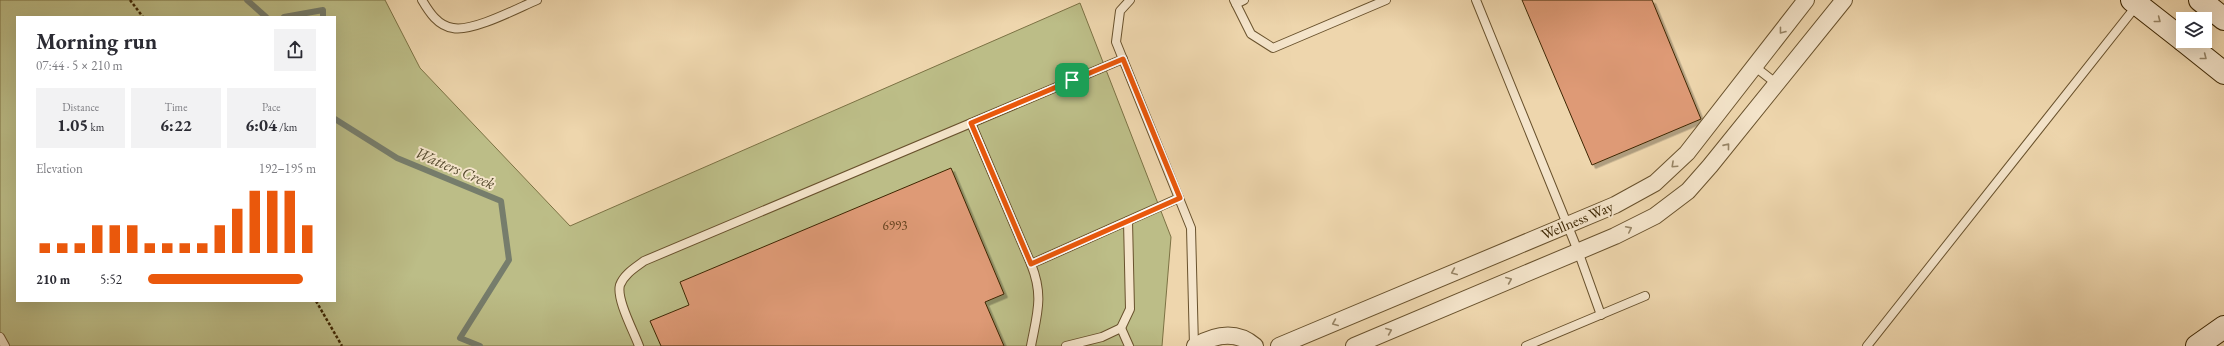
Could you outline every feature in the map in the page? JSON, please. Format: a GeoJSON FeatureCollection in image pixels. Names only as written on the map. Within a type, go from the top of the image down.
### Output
{"type":"FeatureCollection","features":[{"type":"Feature","properties":{"kind":"main road"},"geometry":{"type":"LineString","coordinates":[[2200,0],[2224,19]]}},
{"type":"Feature","properties":{"kind":"main road"},"geometry":{"type":"LineString","coordinates":[[2135,2],[2176,35]]}},
{"type":"Feature","properties":{"kind":"main road"},"geometry":{"type":"LineString","coordinates":[[2193,48],[2224,73]]}},
{"type":"Feature","properties":{"kind":"main road"},"geometry":{"type":"LineString","coordinates":[[2198,346],[2224,327]]}},
{"type":"Feature","properties":{"kind":"street","name":"Wellness Way"},"geometry":{"type":"LineString","coordinates":[[1279,346],[1615,205],[1655,183],[1687,153],[1806,0]]}},
{"type":"Feature","properties":{"kind":"street","name":"Wellness Way"},"geometry":{"type":"LineString","coordinates":[[1354,346],[1578,251],[1655,216],[1688,191],[1777,84],[1840,1]]}},
{"type":"Feature","properties":{"kind":"street"},"geometry":{"type":"LineString","coordinates":[[1194,346],[1208,338],[1224,335],[1234,336],[1250,342],[1255,346]]}},
{"type":"Feature","properties":{"kind":"lane"},"geometry":{"type":"LineString","coordinates":[[422,0],[435,19],[452,28],[472,26],[537,0]]}},
{"type":"Feature","properties":{"kind":"lane"},"geometry":{"type":"LineString","coordinates":[[1130,0],[1120,11],[1116,42],[1191,228],[1194,346]]}},
{"type":"Feature","properties":{"kind":"lane"},"geometry":{"type":"LineString","coordinates":[[1244,0],[1235,2],[1251,34],[1273,48],[1386,0]]}},
{"type":"Feature","properties":{"kind":"lane"},"geometry":{"type":"LineString","coordinates":[[1476,0],[1568,224],[1601,315]]}},
{"type":"Feature","properties":{"kind":"lane"},"geometry":{"type":"LineString","coordinates":[[1869,345],[2135,2]]}},
{"type":"Feature","properties":{"kind":"lane"},"geometry":{"type":"LineString","coordinates":[[639,346],[620,296],[620,285],[629,273],[644,261],[1123,59]]}},
{"type":"Feature","properties":{"kind":"lane"},"geometry":{"type":"LineString","coordinates":[[1754,66],[1777,84]]}},
{"type":"Feature","properties":{"kind":"lane"},"geometry":{"type":"LineString","coordinates":[[971,123],[1037,279],[1040,299],[1031,346]]}},
{"type":"Feature","properties":{"kind":"lane"},"geometry":{"type":"LineString","coordinates":[[1031,264],[1180,198]]}},
{"type":"Feature","properties":{"kind":"lane"},"geometry":{"type":"LineString","coordinates":[[1066,346],[1102,337],[1120,328],[1130,309],[1128,221]]}},
{"type":"Feature","properties":{"kind":"lane"},"geometry":{"type":"LineString","coordinates":[[1526,346],[1645,296]]}},
{"type":"Feature","properties":{"kind":"lane"},"geometry":{"type":"LineString","coordinates":[[1120,328],[1128,346]]}},
{"type":"Feature","properties":{"kind":"lane"},"geometry":{"type":"LineString","coordinates":[[0,337],[5,346]]}},
{"type":"Feature","properties":{"kind":"path"},"geometry":{"type":"LineString","coordinates":[[130,0],[142,16]]}},
{"type":"Feature","properties":{"kind":"path"},"geometry":{"type":"LineString","coordinates":[[317,302],[342,346]]}},
{"type":"Feature","properties":{"kind":"green space"},"geometry":{"type":"Polygon","coordinates":[[[0,0],[385,0],[420,68],[570,226],[1080,3],[1171,237],[1162,346],[0,346],[0,0]]]}},
{"type":"Feature","properties":{"kind":"building"},"geometry":{"type":"Polygon","coordinates":[[[1522,0],[1652,0],[1701,119],[1592,165],[1522,0]]]}},
{"type":"Feature","properties":{"kind":"building"},"geometry":{"type":"Polygon","coordinates":[[[951,168],[1004,294],[985,302],[1004,346],[661,346],[650,321],[689,305],[680,282],[951,168]]]}},
{"type":"Feature","properties":{"kind":"waterway","name":"Watters Creek"},"geometry":{"type":"LineString","coordinates":[[247,0],[265,16]]}},
{"type":"Feature","properties":{"kind":"waterway","name":"Watters Creek"},"geometry":{"type":"LineString","coordinates":[[290,16],[323,10],[323,16]]}},
{"type":"Feature","properties":{"kind":"waterway","name":"Watters Creek"},"geometry":{"type":"LineString","coordinates":[[336,120],[397,158],[501,201],[509,260],[460,338],[480,346]]}},
{"type":"Feature","properties":{"kind":"route"},"geometry":{"type":"LineString","coordinates":[[1123,59],[1180,198],[1031,264],[971,123],[1072,80],[1123,59]]}}]}
